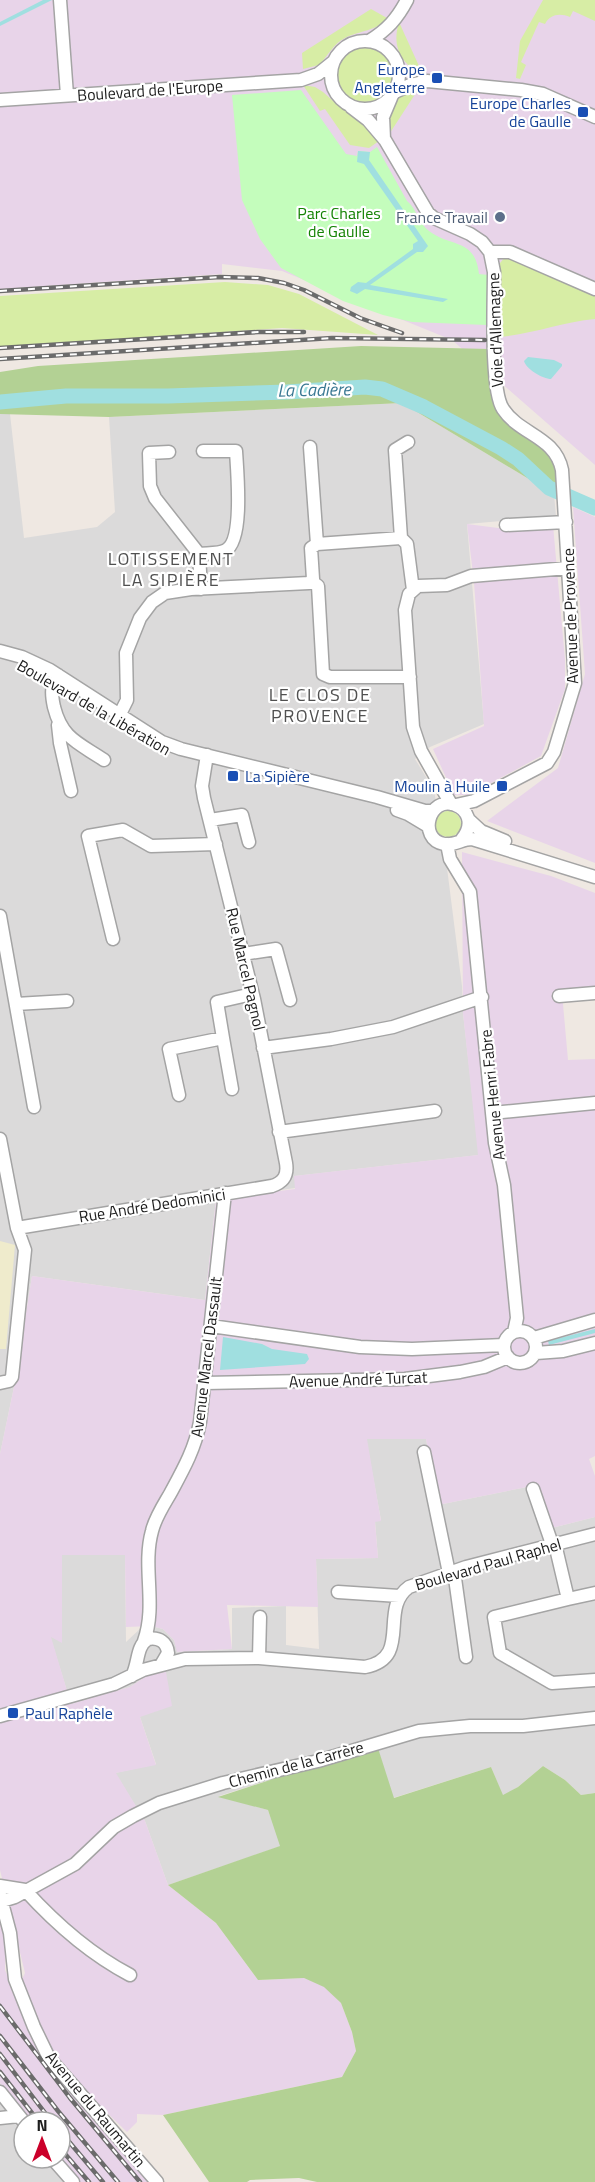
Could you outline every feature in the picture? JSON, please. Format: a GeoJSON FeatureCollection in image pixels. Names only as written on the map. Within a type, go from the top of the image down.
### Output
{"type":"FeatureCollection","features":[{"type":"Feature","properties":{"kind":"street"},"geometry":{"type":"LineString","coordinates":[[60,0],[67,95]]}},
{"type":"Feature","properties":{"kind":"street"},"geometry":{"type":"LineString","coordinates":[[392,54],[396,19],[407,0]]}},
{"type":"Feature","properties":{"kind":"street","name":"Boulevard de l'Europe"},"geometry":{"type":"LineString","coordinates":[[0,100],[301,80],[318,74],[347,46],[369,41],[384,32],[396,19]]}},
{"type":"Feature","properties":{"kind":"street"},"geometry":{"type":"LineString","coordinates":[[369,41],[379,44],[392,54],[398,66],[399,80],[383,117],[385,140]]}},
{"type":"Feature","properties":{"kind":"street"},"geometry":{"type":"LineString","coordinates":[[333,62],[332,84],[336,94]]}},
{"type":"Feature","properties":{"kind":"street"},"geometry":{"type":"LineString","coordinates":[[398,66],[427,81]]}},
{"type":"Feature","properties":{"kind":"street","name":"Boulevard de l'Europe"},"geometry":{"type":"LineString","coordinates":[[301,80],[318,84],[336,94],[351,107]]}},
{"type":"Feature","properties":{"kind":"street"},"geometry":{"type":"LineString","coordinates":[[351,107],[362,110],[374,109],[410,85],[427,81],[536,92],[595,117]]}},
{"type":"Feature","properties":{"kind":"street","name":"Voie d'Allemagne"},"geometry":{"type":"LineString","coordinates":[[351,107],[368,120],[385,140],[428,213],[477,238],[490,252],[494,272],[497,397],[508,416],[556,453],[562,470],[565,495]]}},
{"type":"Feature","properties":{"kind":"street","name":"Voie d'Allemagne"},"geometry":{"type":"LineString","coordinates":[[490,252],[510,252],[595,289]]}},
{"type":"Feature","properties":{"kind":"street"},"geometry":{"type":"LineString","coordinates":[[408,442],[395,450],[401,538],[407,544],[413,590]]}},
{"type":"Feature","properties":{"kind":"street"},"geometry":{"type":"LineString","coordinates":[[310,447],[317,544]]}},
{"type":"Feature","properties":{"kind":"street"},"geometry":{"type":"LineString","coordinates":[[199,554],[225,552],[231,546],[238,519],[236,451],[203,451]]}},
{"type":"Feature","properties":{"kind":"street"},"geometry":{"type":"LineString","coordinates":[[169,452],[148,453],[150,486],[155,498],[199,554],[201,589]]}},
{"type":"Feature","properties":{"kind":"street","name":"Avenue de Provence"},"geometry":{"type":"LineString","coordinates":[[446,806],[474,801],[547,763],[553,756],[576,683],[565,495]]}},
{"type":"Feature","properties":{"kind":"street"},"geometry":{"type":"LineString","coordinates":[[506,525],[566,522]]}},
{"type":"Feature","properties":{"kind":"street"},"geometry":{"type":"LineString","coordinates":[[118,718],[127,700],[126,653],[140,618],[152,602],[165,593],[309,583],[313,579],[311,548],[317,544],[401,538]]}},
{"type":"Feature","properties":{"kind":"street"},"geometry":{"type":"LineString","coordinates":[[428,826],[430,816],[446,806],[445,791],[421,751],[413,727],[405,610],[409,594],[418,586],[447,585],[471,576],[568,568]]}},
{"type":"Feature","properties":{"kind":"street"},"geometry":{"type":"LineString","coordinates":[[311,581],[318,586],[322,674],[330,677],[410,677]]}},
{"type":"Feature","properties":{"kind":"street","name":"Boulevard de la Libération"},"geometry":{"type":"LineString","coordinates":[[0,651],[22,657],[118,718],[159,748],[176,754],[207,758],[400,803],[425,811],[446,806],[467,817],[481,831],[543,860]]}},
{"type":"Feature","properties":{"kind":"street","name":"Boulevard de la Libération"},"geometry":{"type":"LineString","coordinates":[[0,657],[21,662],[56,679]]}},
{"type":"Feature","properties":{"kind":"street"},"geometry":{"type":"LineString","coordinates":[[56,679],[51,693],[71,790]]}},
{"type":"Feature","properties":{"kind":"street"},"geometry":{"type":"LineString","coordinates":[[58,724],[68,736],[104,760]]}},
{"type":"Feature","properties":{"kind":"street","name":"Boulevard de la Libération"},"geometry":{"type":"LineString","coordinates":[[207,758],[408,814],[428,826],[436,841],[456,842],[472,839],[595,877]]}},
{"type":"Feature","properties":{"kind":"street","name":"Rue Marcel Pagnol"},"geometry":{"type":"LineString","coordinates":[[207,758],[202,786],[252,994],[287,1167],[285,1178]]}},
{"type":"Feature","properties":{"kind":"street"},"geometry":{"type":"LineString","coordinates":[[456,842],[468,830],[467,817],[474,801]]}},
{"type":"Feature","properties":{"kind":"street"},"geometry":{"type":"LineString","coordinates":[[210,820],[242,815],[249,842]]}},
{"type":"Feature","properties":{"kind":"street"},"geometry":{"type":"LineString","coordinates":[[112,939],[88,836],[123,830],[151,846],[216,844]]}},
{"type":"Feature","properties":{"kind":"street","name":"Avenue Henri Fabre"},"geometry":{"type":"LineString","coordinates":[[456,842],[450,859],[471,892],[495,1143],[504,1185],[517,1318],[524,1334]]}},
{"type":"Feature","properties":{"kind":"street"},"geometry":{"type":"LineString","coordinates":[[1,923],[34,1107]]}},
{"type":"Feature","properties":{"kind":"street"},"geometry":{"type":"LineString","coordinates":[[243,954],[276,949],[290,1000]]}},
{"type":"Feature","properties":{"kind":"street"},"geometry":{"type":"LineString","coordinates":[[559,996],[595,993]]}},
{"type":"Feature","properties":{"kind":"street"},"geometry":{"type":"LineString","coordinates":[[232,1089],[217,1002],[252,994]]}},
{"type":"Feature","properties":{"kind":"street"},"geometry":{"type":"LineString","coordinates":[[263,1048],[331,1039],[393,1027],[482,997]]}},
{"type":"Feature","properties":{"kind":"street"},"geometry":{"type":"LineString","coordinates":[[16,1004],[67,1001]]}},
{"type":"Feature","properties":{"kind":"street"},"geometry":{"type":"LineString","coordinates":[[178,1095],[169,1049],[222,1038]]}},
{"type":"Feature","properties":{"kind":"street"},"geometry":{"type":"LineString","coordinates":[[492,1113],[595,1103]]}},
{"type":"Feature","properties":{"kind":"street"},"geometry":{"type":"LineString","coordinates":[[279,1132],[435,1111]]}},
{"type":"Feature","properties":{"kind":"street"},"geometry":{"type":"LineString","coordinates":[[0,1140],[17,1228],[25,1250],[12,1377],[9,1381],[0,1383]]}},
{"type":"Feature","properties":{"kind":"street","name":"Rue André Dedominici"},"geometry":{"type":"LineString","coordinates":[[17,1228],[272,1185],[285,1178]]}},
{"type":"Feature","properties":{"kind":"street","name":"Avenue Marcel Dassault"},"geometry":{"type":"LineString","coordinates":[[144,1641],[150,1619],[148,1556],[151,1534],[158,1515],[194,1446],[200,1422],[225,1193]]}},
{"type":"Feature","properties":{"kind":"street"},"geometry":{"type":"LineString","coordinates":[[595,1320],[510,1335],[506,1351],[516,1363],[525,1363],[536,1353],[563,1351],[595,1343]]}},
{"type":"Feature","properties":{"kind":"street","name":"Avenue André Turcat"},"geometry":{"type":"LineString","coordinates":[[211,1326],[360,1347],[506,1351]]}},
{"type":"Feature","properties":{"kind":"street"},"geometry":{"type":"LineString","coordinates":[[524,1334],[537,1347],[536,1353]]}},
{"type":"Feature","properties":{"kind":"street","name":"Avenue André Turcat"},"geometry":{"type":"LineString","coordinates":[[205,1383],[405,1379],[484,1367],[506,1351]]}},
{"type":"Feature","properties":{"kind":"street"},"geometry":{"type":"LineString","coordinates":[[424,1452],[452,1572],[466,1657]]}},
{"type":"Feature","properties":{"kind":"street"},"geometry":{"type":"LineString","coordinates":[[533,1489],[554,1544],[568,1599]]}},
{"type":"Feature","properties":{"kind":"street","name":"Boulevard Paul Raphel"},"geometry":{"type":"LineString","coordinates":[[0,1716],[114,1684],[157,1666],[185,1659],[259,1658],[365,1667],[376,1665],[389,1654],[394,1633],[396,1603],[399,1596],[409,1587],[452,1572],[595,1534]]}},
{"type":"Feature","properties":{"kind":"street"},"geometry":{"type":"LineString","coordinates":[[338,1592],[399,1596]]}},
{"type":"Feature","properties":{"kind":"street"},"geometry":{"type":"LineString","coordinates":[[595,1593],[494,1617],[500,1653],[552,1683],[595,1680]]}},
{"type":"Feature","properties":{"kind":"street"},"geometry":{"type":"LineString","coordinates":[[259,1658],[260,1617]]}},
{"type":"Feature","properties":{"kind":"street","name":"Avenue Marcel Dassault"},"geometry":{"type":"LineString","coordinates":[[150,1619],[158,1639]]}},
{"type":"Feature","properties":{"kind":"street"},"geometry":{"type":"LineString","coordinates":[[132,1676],[139,1657],[139,1648],[144,1641],[158,1639],[165,1644],[167,1649],[167,1658],[157,1666],[144,1665],[139,1657]]}},
{"type":"Feature","properties":{"kind":"street","name":"Boulevard Paul Raphel"},"geometry":{"type":"LineString","coordinates":[[167,1649],[185,1659]]}},
{"type":"Feature","properties":{"kind":"street","name":"Chemin de la Carrère"},"geometry":{"type":"LineString","coordinates":[[1,1898],[15,1897],[75,1864],[114,1827],[133,1815],[159,1803],[223,1783],[318,1761],[419,1731],[470,1726],[523,1726],[595,1718]]}},
{"type":"Feature","properties":{"kind":"street"},"geometry":{"type":"LineString","coordinates":[[0,1886],[25,1890],[53,1920],[92,1951],[130,1975]]}},
{"type":"Feature","properties":{"kind":"street","name":"Avenue du Raumartin"},"geometry":{"type":"LineString","coordinates":[[1,1898],[10,1933],[15,1979],[49,2058],[157,2182]]}},
{"type":"Feature","properties":{"kind":"street"},"geometry":{"type":"LineString","coordinates":[[0,2092],[15,2110]]}},
{"type":"Feature","properties":{"kind":"street"},"geometry":{"type":"LineString","coordinates":[[62,2170],[73,2182]]}},
{"type":"Feature","properties":{"kind":"shaded area"},"geometry":{"type":"Polygon","coordinates":[[[0,0],[595,0],[595,465],[452,340],[282,271],[222,264],[222,274],[0,289],[0,0]]]}},
{"type":"Feature","properties":{"kind":"shaded area"},"geometry":{"type":"Polygon","coordinates":[[[402,403],[554,494],[556,516],[467,524],[484,724],[430,747],[415,759],[434,790],[447,868],[462,986],[479,1155],[295,1176],[295,1188],[216,1199],[205,1300],[32,1276],[14,1387],[0,1454],[0,414],[10,414],[24,538],[97,527],[115,512],[109,417],[402,403]]]}},
{"type":"Feature","properties":{"kind":"shaded area"},"geometry":{"type":"Polygon","coordinates":[[[573,507],[595,517],[595,863],[487,821],[558,768],[585,674],[573,507]]]}},
{"type":"Feature","properties":{"kind":"shaded area"},"geometry":{"type":"Polygon","coordinates":[[[467,524],[498,528],[553,525],[565,660],[565,689],[541,756],[469,795],[454,795],[433,749],[484,726],[474,582],[467,524]]]}},
{"type":"Feature","properties":{"kind":"shaded area"},"geometry":{"type":"Polygon","coordinates":[[[462,852],[551,876],[595,893],[595,989],[562,993],[568,1060],[595,1059],[595,1456],[589,1459],[595,1476],[595,1517],[544,1530],[527,1487],[438,1505],[426,1439],[367,1439],[381,1521],[375,1522],[378,1558],[316,1559],[318,1607],[227,1605],[232,1649],[177,1652],[174,1640],[163,1629],[151,1626],[126,1627],[125,1555],[62,1555],[62,1643],[51,1637],[71,1704],[130,1687],[148,1675],[166,1672],[172,1706],[140,1717],[156,1765],[116,1773],[145,1821],[168,1885],[216,1923],[258,1980],[304,1978],[324,1986],[341,2003],[352,2032],[356,2051],[342,2077],[163,2115],[137,2114],[137,2122],[127,2132],[73,2080],[52,2053],[26,1998],[22,1979],[25,1973],[0,1870],[0,1454],[14,1387],[32,1276],[205,1300],[216,1199],[295,1189],[294,1176],[478,1155],[463,1013],[462,852]]]}},
{"type":"Feature","properties":{"kind":"shaded area"},"geometry":{"type":"Polygon","coordinates":[[[0,1241],[15,1245],[6,1349],[0,1349],[0,1241]]]}},
{"type":"Feature","properties":{"kind":"shaded area"},"geometry":{"type":"Polygon","coordinates":[[[366,1439],[426,1439],[438,1505],[527,1487],[544,1530],[595,1517],[595,1793],[581,1795],[565,1780],[543,1766],[503,1796],[491,1767],[393,1798],[377,1746],[219,1796],[268,1810],[281,1846],[168,1885],[145,1821],[115,1773],[156,1764],[140,1717],[166,1672],[148,1675],[130,1687],[71,1704],[50,1636],[62,1642],[62,1554],[125,1554],[126,1642],[142,1627],[151,1626],[163,1629],[174,1640],[178,1652],[232,1649],[232,1608],[286,1606],[286,1645],[319,1649],[316,1559],[378,1558],[375,1521],[381,1520],[366,1439]]]}},
{"type":"Feature","properties":{"kind":"shaded area"},"geometry":{"type":"Polygon","coordinates":[[[0,1917],[6,1938],[5,1970],[41,2052],[152,2182],[80,2182],[70,2170],[72,2170],[72,2110],[21,2110],[0,2083],[0,1917]]]}},
{"type":"Feature","properties":{"kind":"shaded area"},"geometry":{"type":"Polygon","coordinates":[[[0,2083],[21,2110],[12,2110],[12,2170],[70,2170],[80,2182],[0,2182],[0,2083]]]}},
{"type":"Feature","properties":{"kind":"green space"},"geometry":{"type":"Polygon","coordinates":[[[543,0],[595,0],[595,21],[573,11],[570,17],[556,15],[545,24],[539,22],[521,62],[526,65],[520,79],[516,78],[520,41],[543,0]]]}},
{"type":"Feature","properties":{"kind":"green space"},"geometry":{"type":"Polygon","coordinates":[[[371,9],[387,18],[383,23],[351,35],[334,47],[319,65],[303,69],[302,53],[371,9]]]}},
{"type":"Feature","properties":{"kind":"green space"},"geometry":{"type":"Polygon","coordinates":[[[399,22],[424,77],[410,67],[400,54],[396,40],[399,22]]]}},
{"type":"Feature","properties":{"kind":"green space"},"geometry":{"type":"Polygon","coordinates":[[[365,46],[376,48],[389,59],[394,75],[392,86],[381,99],[365,104],[354,102],[341,91],[336,75],[338,64],[349,51],[365,46]]]}},
{"type":"Feature","properties":{"kind":"green space"},"geometry":{"type":"Polygon","coordinates":[[[303,85],[315,87],[340,107],[357,116],[379,141],[369,148],[350,145],[325,109],[320,111],[303,85]]]}},
{"type":"Feature","properties":{"kind":"green space"},"geometry":{"type":"Polygon","coordinates":[[[421,85],[388,136],[386,127],[395,101],[402,93],[421,85]]]}},
{"type":"Feature","properties":{"kind":"green space","name":"Parc Charles de Gaulle"},"geometry":{"type":"Polygon","coordinates":[[[301,90],[346,154],[357,156],[358,151],[370,152],[377,147],[407,201],[426,228],[438,236],[461,245],[473,254],[479,274],[488,275],[487,325],[412,322],[383,315],[343,301],[281,268],[260,239],[242,200],[232,95],[301,90]]]}},
{"type":"Feature","properties":{"kind":"green space"},"geometry":{"type":"Polygon","coordinates":[[[504,258],[510,258],[595,294],[595,319],[500,337],[497,267],[504,258]]]}},
{"type":"Feature","properties":{"kind":"green space"},"geometry":{"type":"Polygon","coordinates":[[[225,282],[268,285],[299,294],[378,335],[282,328],[0,347],[0,296],[225,282]]]}},
{"type":"Feature","properties":{"kind":"green space"},"geometry":{"type":"Polygon","coordinates":[[[361,346],[490,349],[492,394],[496,408],[543,446],[557,467],[559,489],[554,494],[402,403],[109,417],[0,414],[0,372],[38,366],[361,346]]]}},
{"type":"Feature","properties":{"kind":"green space"},"geometry":{"type":"Polygon","coordinates":[[[448,811],[458,814],[461,824],[458,834],[448,837],[438,834],[435,824],[438,814],[448,811]]]}},
{"type":"Feature","properties":{"kind":"green space"},"geometry":{"type":"Polygon","coordinates":[[[377,1745],[394,1798],[491,1767],[503,1795],[518,1787],[543,1766],[565,1780],[581,1795],[595,1793],[595,2182],[317,2182],[299,2178],[209,2182],[163,2115],[342,2077],[356,2051],[352,2032],[341,2003],[324,1987],[304,1978],[258,1980],[216,1923],[168,1885],[280,1846],[268,1810],[218,1797],[377,1745]]]}},
{"type":"Feature","properties":{"kind":"water"},"geometry":{"type":"Polygon","coordinates":[[[43,0],[52,0],[0,26],[0,22],[43,0]]]}},
{"type":"Feature","properties":{"kind":"water"},"geometry":{"type":"Polygon","coordinates":[[[358,151],[370,152],[369,160],[428,246],[423,252],[417,252],[370,285],[448,299],[443,302],[365,289],[357,294],[350,291],[351,287],[358,282],[366,283],[413,249],[413,244],[418,241],[364,164],[357,162],[358,151]]]}},
{"type":"Feature","properties":{"kind":"water"},"geometry":{"type":"Polygon","coordinates":[[[528,357],[554,360],[562,366],[551,379],[548,379],[535,373],[525,364],[524,361],[528,357]]]}},
{"type":"Feature","properties":{"kind":"water"},"geometry":{"type":"Polygon","coordinates":[[[595,1329],[595,1333],[549,1345],[548,1341],[595,1329]]]}},
{"type":"Feature","properties":{"kind":"water"},"geometry":{"type":"Polygon","coordinates":[[[223,1337],[262,1344],[272,1349],[307,1354],[309,1359],[305,1364],[220,1370],[223,1337]]]}},
{"type":"Feature","properties":{"kind":"waterway","name":"La Cadière"},"geometry":{"type":"LineString","coordinates":[[0,402],[66,396],[168,396],[365,387],[382,389],[424,407],[501,448],[518,459],[549,488],[595,508]]}},
{"type":"Feature","properties":{"kind":"railway"},"geometry":{"type":"LineString","coordinates":[[0,291],[220,277],[258,278],[304,290],[360,318],[402,333]]}},
{"type":"Feature","properties":{"kind":"railway"},"geometry":{"type":"LineString","coordinates":[[0,348],[258,332],[304,332]]}},
{"type":"Feature","properties":{"kind":"railway"},"geometry":{"type":"LineString","coordinates":[[0,359],[332,338],[485,340]]}},
{"type":"Feature","properties":{"kind":"railway"},"geometry":{"type":"LineString","coordinates":[[0,2006],[70,2098],[140,2182]]}},
{"type":"Feature","properties":{"kind":"railway"},"geometry":{"type":"LineString","coordinates":[[0,2036],[58,2111],[118,2182]]}},
{"type":"Feature","properties":{"kind":"railway"},"geometry":{"type":"LineString","coordinates":[[0,2054],[43,2110]]}},
{"type":"Feature","properties":{"kind":"railway"},"geometry":{"type":"LineString","coordinates":[[0,2072],[30,2110]]}},
{"type":"Feature","properties":{"kind":"railway"},"geometry":{"type":"LineString","coordinates":[[72,2145],[103,2182]]}},
{"type":"Feature","properties":{"kind":"railway"},"geometry":{"type":"LineString","coordinates":[[72,2162],[89,2182]]}},
{"type":"Feature","properties":{"kind":"place","name":"Europe Angleterre"},"geometry":{"type":"Point","coordinates":[437,78]}},
{"type":"Feature","properties":{"kind":"place","name":"Europe Charles de Gaulle"},"geometry":{"type":"Point","coordinates":[583,112]}},
{"type":"Feature","properties":{"kind":"place","name":"France Travail"},"geometry":{"type":"Point","coordinates":[500,217]}},
{"type":"Feature","properties":{"kind":"place","name":"La Sipière"},"geometry":{"type":"Point","coordinates":[233,776]}},
{"type":"Feature","properties":{"kind":"place","name":"Moulin à Huile"},"geometry":{"type":"Point","coordinates":[502,786]}},
{"type":"Feature","properties":{"kind":"place","name":"Paul Raphèle"},"geometry":{"type":"Point","coordinates":[13,1713]}},
{"type":"Feature","properties":{"kind":"district","name":"LOTISSEMENT LA SIPIÈRE"},"geometry":{"type":"Point","coordinates":[171,569]}},
{"type":"Feature","properties":{"kind":"district","name":"LE CLOS DE PROVENCE"},"geometry":{"type":"Point","coordinates":[320,705]}}]}
